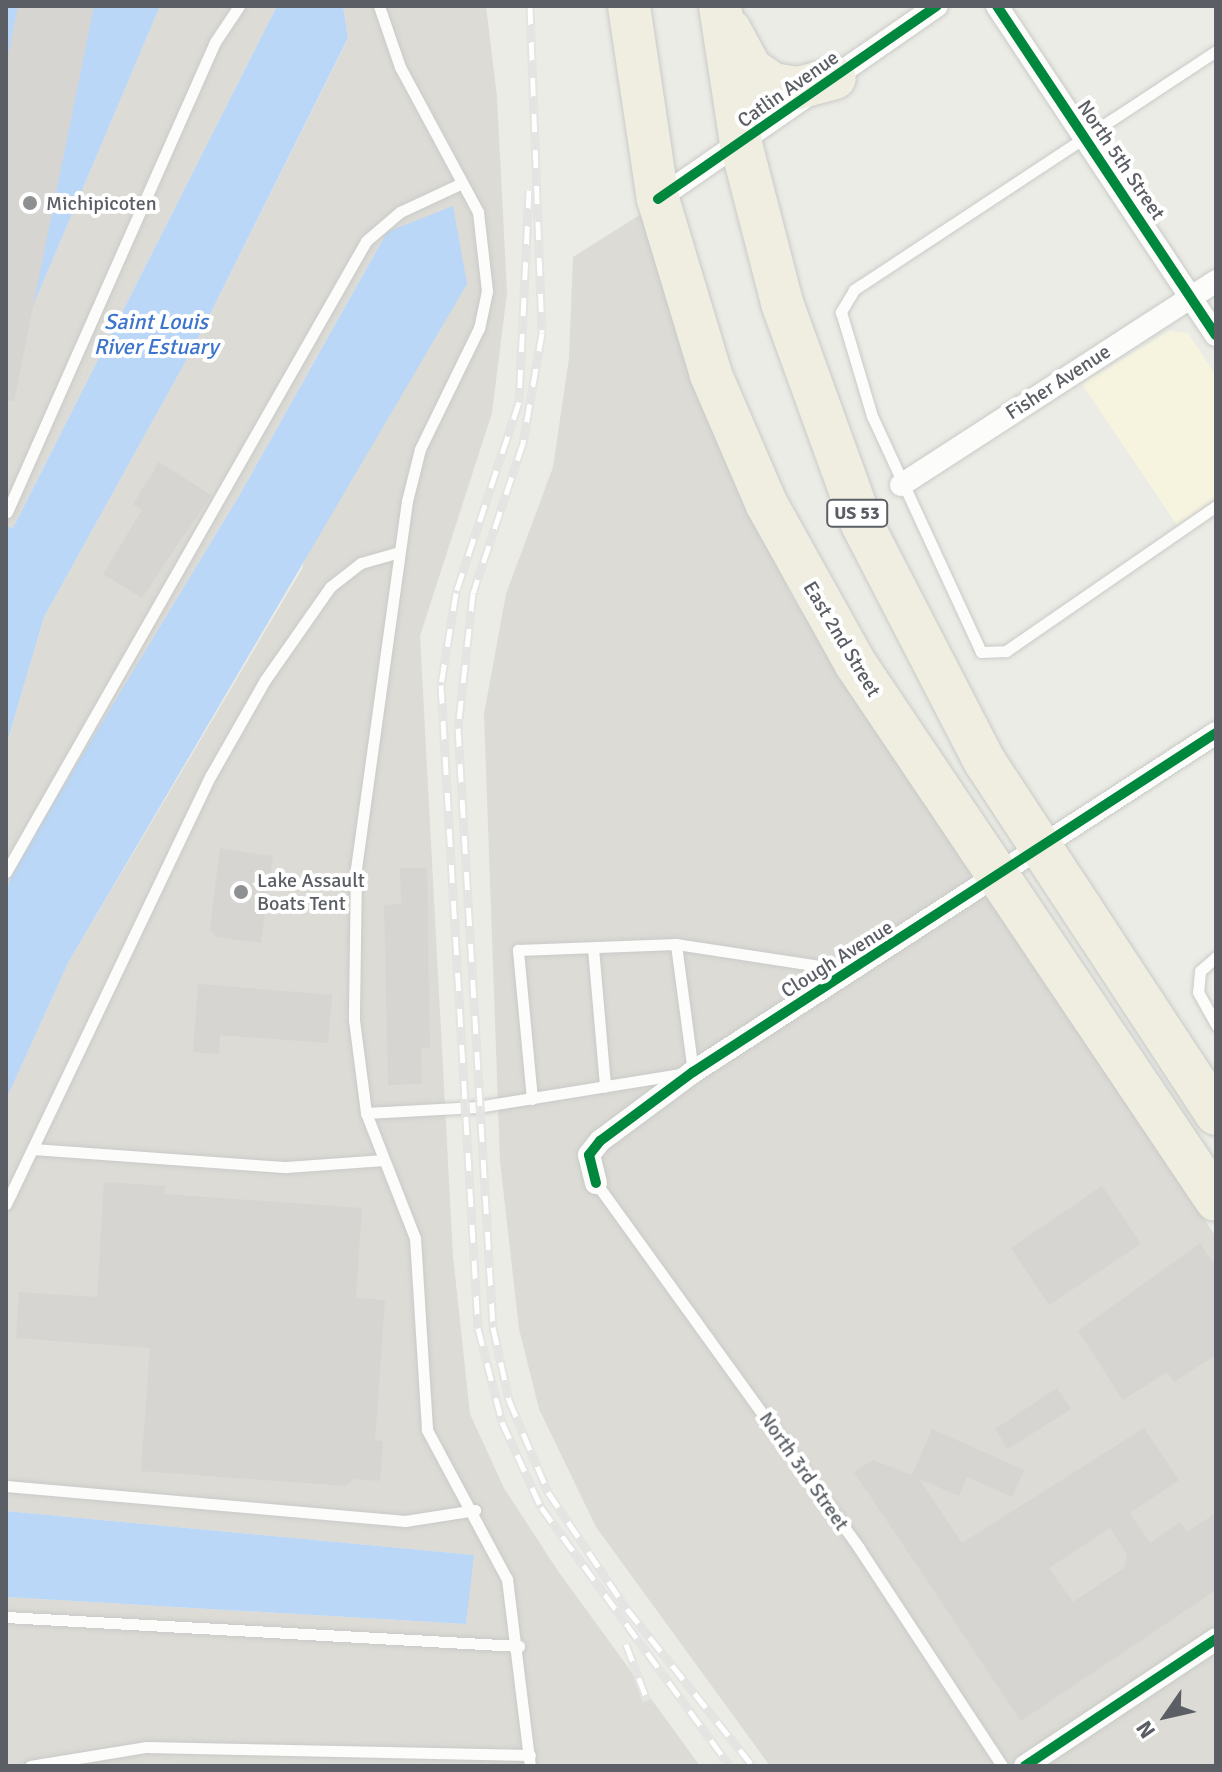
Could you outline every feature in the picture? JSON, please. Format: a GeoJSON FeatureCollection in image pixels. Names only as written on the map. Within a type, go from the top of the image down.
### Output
{"type":"FeatureCollection","features":[{"type":"Feature","properties":{"kind":"highway","name":"East 2nd Street"},"geometry":{"type":"LineString","coordinates":[[629,6],[658,199],[711,375],[777,523],[855,663],[1216,1200]]}},
{"type":"Feature","properties":{"kind":"highway"},"geometry":{"type":"LineString","coordinates":[[721,6],[743,57],[760,77],[784,88],[835,78]]}},
{"type":"Feature","properties":{"kind":"highway","name":"US 53"},"geometry":{"type":"LineString","coordinates":[[721,6],[741,144],[782,303],[855,509],[933,672],[1042,851],[1216,1114]]}},
{"type":"Feature","properties":{"kind":"street","name":"Catlin Avenue"},"geometry":{"type":"LineString","coordinates":[[658,199],[937,6]]}},
{"type":"Feature","properties":{"kind":"street","name":"North 5th Street"},"geometry":{"type":"LineString","coordinates":[[997,6],[1216,335]]}},
{"type":"Feature","properties":{"kind":"street","name":"Fisher Avenue"},"geometry":{"type":"LineString","coordinates":[[901,485],[1216,281]]}},
{"type":"Feature","properties":{"kind":"street","name":"Clough Avenue"},"geometry":{"type":"LineString","coordinates":[[596,1183],[589,1155],[600,1141],[693,1072],[1001,878],[1216,733]]}},
{"type":"Feature","properties":{"kind":"street"},"geometry":{"type":"LineString","coordinates":[[1025,1766],[1216,1639]]}},
{"type":"Feature","properties":{"kind":"lane"},"geometry":{"type":"LineString","coordinates":[[7,512],[215,42],[239,6]]}},
{"type":"Feature","properties":{"kind":"lane"},"geometry":{"type":"LineString","coordinates":[[30,1766],[146,1747],[530,1760],[519,1646],[507,1579],[475,1510],[427,1430],[415,1238],[366,1113],[354,1020],[353,915],[399,552],[420,449],[484,313],[485,231],[400,67],[379,6]]}},
{"type":"Feature","properties":{"kind":"lane"},"geometry":{"type":"LineString","coordinates":[[1216,51],[846,300],[847,346],[901,485],[973,643],[988,655],[1006,651],[1216,506]]}},
{"type":"Feature","properties":{"kind":"lane"},"geometry":{"type":"LineString","coordinates":[[6,872],[366,241],[400,212],[462,183]]}},
{"type":"Feature","properties":{"kind":"lane"},"geometry":{"type":"LineString","coordinates":[[6,1204],[211,775],[265,680],[330,587],[361,563],[399,552]]}},
{"type":"Feature","properties":{"kind":"lane"},"geometry":{"type":"LineString","coordinates":[[366,1113],[532,1099],[693,1072],[676,944]]}},
{"type":"Feature","properties":{"kind":"lane"},"geometry":{"type":"LineString","coordinates":[[532,1099],[518,950],[676,944],[851,971]]}},
{"type":"Feature","properties":{"kind":"lane"},"geometry":{"type":"LineString","coordinates":[[593,948],[605,1086]]}},
{"type":"Feature","properties":{"kind":"lane"},"geometry":{"type":"LineString","coordinates":[[1216,957],[1198,981],[1216,1025]]}},
{"type":"Feature","properties":{"kind":"lane"},"geometry":{"type":"LineString","coordinates":[[33,1149],[274,1167],[384,1160]]}},
{"type":"Feature","properties":{"kind":"lane","name":"North 3rd Street"},"geometry":{"type":"LineString","coordinates":[[596,1183],[859,1548],[1002,1766]]}},
{"type":"Feature","properties":{"kind":"lane"},"geometry":{"type":"LineString","coordinates":[[6,1486],[405,1521],[475,1510]]}},
{"type":"Feature","properties":{"kind":"lane"},"geometry":{"type":"LineString","coordinates":[[6,1617],[519,1646]]}},
{"type":"Feature","properties":{"kind":"shaded area"},"geometry":{"type":"Polygon","coordinates":[[[160,6],[277,6],[13,528],[6,526],[6,370],[160,6]]]}},
{"type":"Feature","properties":{"kind":"shaded area"},"geometry":{"type":"Polygon","coordinates":[[[343,6],[486,6],[497,97],[507,293],[492,413],[420,636],[453,1256],[470,1414],[504,1488],[558,1571],[700,1766],[6,1766],[6,1597],[466,1624],[473,1555],[6,1511],[6,1100],[68,963],[302,569],[387,232],[239,496],[13,869],[6,893],[6,746],[44,617],[192,350],[348,39],[343,6]]]}},
{"type":"Feature","properties":{"kind":"shaded area"},"geometry":{"type":"Polygon","coordinates":[[[641,214],[687,368],[791,595],[1216,1237],[1216,1766],[770,1766],[596,1527],[539,1409],[519,1329],[500,1161],[484,714],[506,594],[553,467],[569,358],[573,257],[641,214]]]}},
{"type":"Feature","properties":{"kind":"shaded area"},"geometry":{"type":"Polygon","coordinates":[[[1169,331],[1188,333],[1216,375],[1216,498],[1177,525],[1082,384],[1169,331]]]}},
{"type":"Feature","properties":{"kind":"water","name":"Saint Louis River Estuary"},"geometry":{"type":"Polygon","coordinates":[[[6,6],[160,6],[6,370],[6,6]]]}},
{"type":"Feature","properties":{"kind":"water","name":"Saint Louis River Estuary"},"geometry":{"type":"Polygon","coordinates":[[[277,6],[343,6],[348,38],[192,350],[44,617],[6,746],[6,526],[13,528],[277,6]]]}},
{"type":"Feature","properties":{"kind":"water"},"geometry":{"type":"Polygon","coordinates":[[[453,206],[467,284],[68,963],[6,1100],[6,894],[13,869],[239,496],[387,232],[453,206]]]}},
{"type":"Feature","properties":{"kind":"water"},"geometry":{"type":"Polygon","coordinates":[[[6,1511],[474,1555],[466,1624],[6,1597],[6,1511]]]}},
{"type":"Feature","properties":{"kind":"building","name":"Saint Louis River Estuary"},"geometry":{"type":"Polygon","coordinates":[[[18,6],[94,6],[14,401],[6,400],[6,66],[18,6]]]}},
{"type":"Feature","properties":{"kind":"building"},"geometry":{"type":"Polygon","coordinates":[[[159,462],[211,495],[142,598],[103,574],[142,510],[133,504],[159,462]]]}},
{"type":"Feature","properties":{"kind":"building","name":"Lake Assault Boats Tent"},"geometry":{"type":"Polygon","coordinates":[[[220,848],[273,856],[261,943],[216,937],[210,928],[220,848]]]}},
{"type":"Feature","properties":{"kind":"building"},"geometry":{"type":"Polygon","coordinates":[[[400,868],[427,868],[430,1048],[421,1048],[422,1084],[388,1085],[384,905],[401,904],[400,868]]]}},
{"type":"Feature","properties":{"kind":"building"},"geometry":{"type":"Polygon","coordinates":[[[198,984],[332,995],[328,1043],[220,1035],[219,1054],[193,1052],[198,984]]]}},
{"type":"Feature","properties":{"kind":"building"},"geometry":{"type":"Polygon","coordinates":[[[104,1182],[165,1186],[165,1194],[362,1208],[356,1298],[385,1300],[375,1440],[383,1441],[380,1481],[353,1479],[346,1486],[141,1471],[150,1348],[16,1338],[19,1292],[97,1297],[104,1182]]]}},
{"type":"Feature","properties":{"kind":"building"},"geometry":{"type":"Polygon","coordinates":[[[1102,1186],[1141,1244],[1049,1305],[1011,1248],[1102,1186]]]}},
{"type":"Feature","properties":{"kind":"building"},"geometry":{"type":"Polygon","coordinates":[[[1200,1243],[1216,1267],[1216,1355],[1174,1382],[1167,1372],[1123,1400],[1078,1331],[1200,1243]]]}},
{"type":"Feature","properties":{"kind":"building"},"geometry":{"type":"Polygon","coordinates":[[[1057,1388],[1071,1409],[1008,1449],[995,1429],[1057,1388]]]}},
{"type":"Feature","properties":{"kind":"building"},"geometry":{"type":"Polygon","coordinates":[[[1144,1428],[1179,1480],[1130,1513],[1150,1543],[1180,1522],[1187,1532],[1216,1513],[1216,1590],[1021,1721],[854,1472],[873,1460],[912,1475],[932,1429],[1024,1470],[1012,1497],[967,1477],[959,1496],[919,1479],[962,1543],[1144,1428]],[[1110,1528],[1049,1568],[1073,1602],[1124,1568],[1127,1554],[1110,1528]]]}},
{"type":"Feature","properties":{"kind":"railway"},"geometry":{"type":"LineString","coordinates":[[530,6],[542,333],[523,443],[473,593],[458,728],[493,1327],[509,1400],[548,1492],[627,1609],[753,1766]]}},
{"type":"Feature","properties":{"kind":"railway"},"geometry":{"type":"LineString","coordinates":[[529,190],[519,402],[456,593],[441,685],[478,1328],[502,1422],[541,1507],[730,1766]]}},
{"type":"Feature","properties":{"kind":"railway"},"geometry":{"type":"LineString","coordinates":[[626,1644],[647,1700]]}},
{"type":"Feature","properties":{"kind":"cycle path"},"geometry":{"type":"LineString","coordinates":[[658,199],[937,6]]}},
{"type":"Feature","properties":{"kind":"cycle path"},"geometry":{"type":"LineString","coordinates":[[997,6],[1216,335]]}},
{"type":"Feature","properties":{"kind":"cycle path"},"geometry":{"type":"LineString","coordinates":[[596,1183],[589,1155],[600,1141],[693,1072],[1216,733]]}},
{"type":"Feature","properties":{"kind":"cycle path"},"geometry":{"type":"LineString","coordinates":[[1025,1766],[1216,1639]]}},
{"type":"Feature","properties":{"kind":"place","name":"Michipicoten"},"geometry":{"type":"Point","coordinates":[30,203]}},
{"type":"Feature","properties":{"kind":"place","name":"Lake Assault Boats Tent"},"geometry":{"type":"Point","coordinates":[241,892]}}]}
